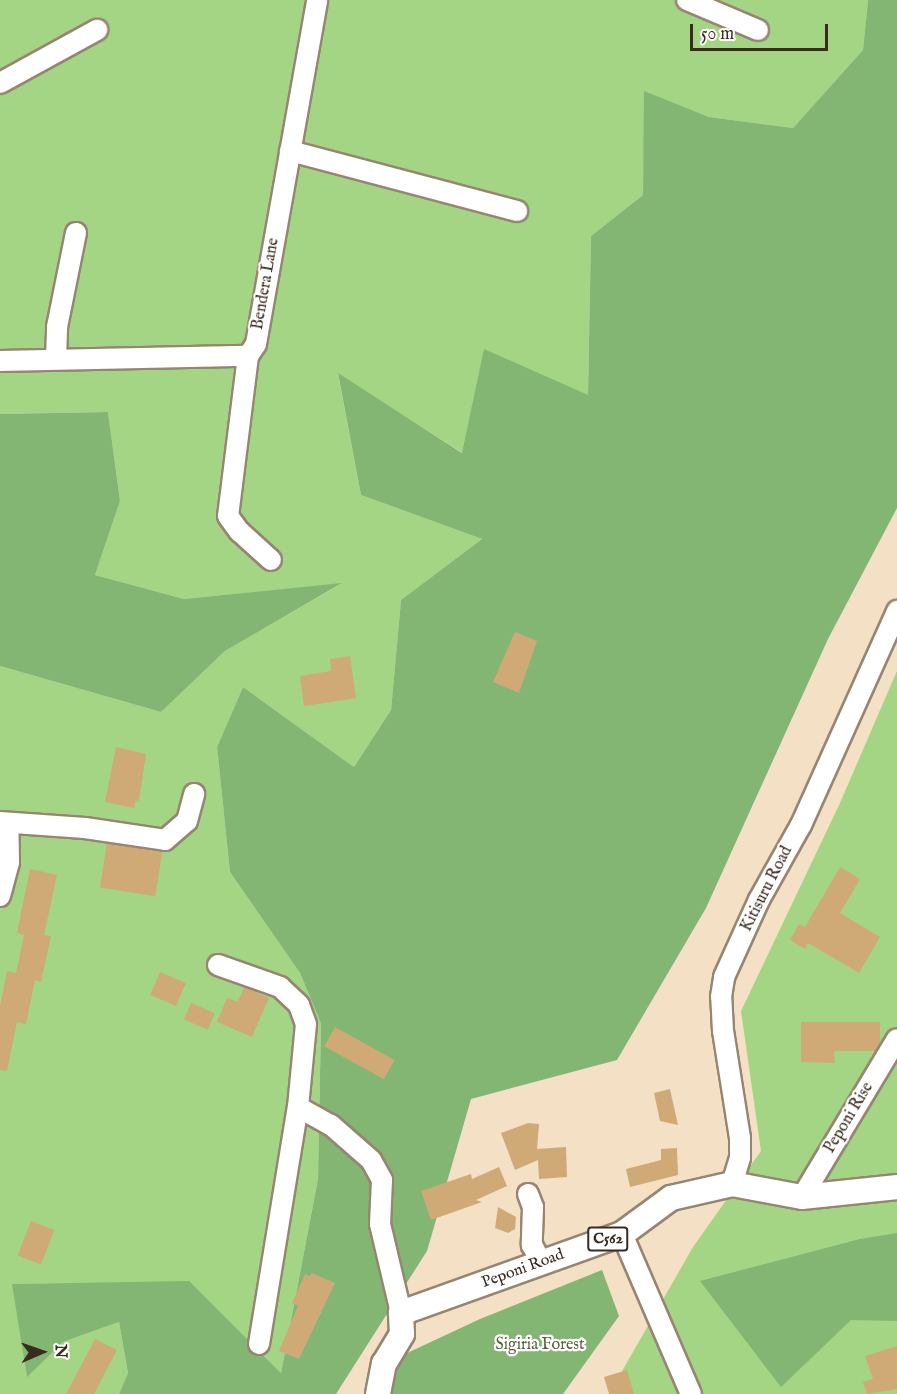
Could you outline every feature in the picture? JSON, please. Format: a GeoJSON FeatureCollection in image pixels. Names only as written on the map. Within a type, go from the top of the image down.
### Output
{"type":"FeatureCollection","features":[{"type":"Feature","properties":{"kind":"main road","name":"Peponi Road"},"geometry":{"type":"LineString","coordinates":[[401,1313],[417,1311],[439,1299],[622,1234],[671,1198],[732,1184],[802,1197],[897,1187]]}},
{"type":"Feature","properties":{"kind":"main road"},"geometry":{"type":"LineString","coordinates":[[378,1394],[384,1364],[402,1334],[401,1313]]}},
{"type":"Feature","properties":{"kind":"street","name":"Bendera Lane"},"geometry":{"type":"LineString","coordinates":[[271,560],[239,531],[228,516],[248,356],[256,344],[317,0]]}},
{"type":"Feature","properties":{"kind":"street"},"geometry":{"type":"LineString","coordinates":[[687,0],[758,30]]}},
{"type":"Feature","properties":{"kind":"street"},"geometry":{"type":"LineString","coordinates":[[0,83],[97,30]]}},
{"type":"Feature","properties":{"kind":"street"},"geometry":{"type":"LineString","coordinates":[[290,150],[517,211]]}},
{"type":"Feature","properties":{"kind":"street"},"geometry":{"type":"LineString","coordinates":[[56,359],[57,327],[76,232]]}},
{"type":"Feature","properties":{"kind":"street"},"geometry":{"type":"LineString","coordinates":[[0,361],[248,356]]}},
{"type":"Feature","properties":{"kind":"street","name":"Kitisuru Road"},"geometry":{"type":"LineString","coordinates":[[732,1184],[740,1157],[741,1138],[723,1031],[721,997],[724,977],[759,900],[806,814],[897,611]]}},
{"type":"Feature","properties":{"kind":"street"},"geometry":{"type":"LineString","coordinates":[[0,896],[9,862],[4,822],[85,828],[165,840],[187,821],[194,794]]}},
{"type":"Feature","properties":{"kind":"street"},"geometry":{"type":"LineString","coordinates":[[218,965],[280,987],[299,1005],[306,1024],[298,1107],[259,1344]]}},
{"type":"Feature","properties":{"kind":"street","name":"Peponi Rise"},"geometry":{"type":"LineString","coordinates":[[802,1197],[897,1039]]}},
{"type":"Feature","properties":{"kind":"street"},"geometry":{"type":"LineString","coordinates":[[298,1107],[331,1125],[371,1160],[382,1180],[380,1224],[401,1313]]}},
{"type":"Feature","properties":{"kind":"street"},"geometry":{"type":"LineString","coordinates":[[528,1194],[532,1207],[532,1245],[540,1262]]}},
{"type":"Feature","properties":{"kind":"street"},"geometry":{"type":"LineString","coordinates":[[622,1234],[691,1394]]}},
{"type":"Feature","properties":{"kind":"green space"},"geometry":{"type":"Polygon","coordinates":[[[0,0],[868,0],[863,50],[793,128],[709,117],[645,92],[643,195],[591,236],[588,395],[463,453],[338,374],[361,495],[482,539],[401,600],[391,710],[354,767],[243,687],[217,747],[230,872],[300,973],[321,1022],[318,1179],[281,1373],[189,1282],[13,1284],[27,1376],[63,1342],[119,1322],[128,1373],[119,1394],[0,1394],[0,666],[161,712],[225,651],[341,584],[184,599],[95,575],[120,501],[108,412],[0,414],[0,0]]]}},
{"type":"Feature","properties":{"kind":"green space"},"geometry":{"type":"Polygon","coordinates":[[[868,0],[897,0],[897,508],[828,639],[706,908],[617,1060],[471,1099],[427,1251],[336,1394],[119,1394],[128,1373],[119,1322],[63,1342],[27,1377],[12,1284],[189,1281],[281,1373],[318,1179],[321,1023],[300,973],[230,872],[217,747],[243,687],[354,767],[391,710],[401,600],[482,539],[361,495],[338,373],[462,453],[484,349],[588,395],[591,236],[643,195],[644,91],[709,117],[793,128],[863,50],[868,0]]]}},
{"type":"Feature","properties":{"kind":"green space"},"geometry":{"type":"Polygon","coordinates":[[[108,412],[120,501],[95,575],[184,599],[342,583],[225,651],[161,712],[0,666],[0,414],[108,412]]]}},
{"type":"Feature","properties":{"kind":"green space"},"geometry":{"type":"Polygon","coordinates":[[[897,671],[897,1394],[609,1394],[693,1247],[761,1151],[741,1011],[840,803],[897,671]]]}},
{"type":"Feature","properties":{"kind":"green space"},"geometry":{"type":"Polygon","coordinates":[[[897,1233],[897,1321],[851,1320],[781,1387],[700,1281],[860,1239],[897,1233]]]}},
{"type":"Feature","properties":{"kind":"green space","name":"Sigiria Forest"},"geometry":{"type":"Polygon","coordinates":[[[602,1270],[619,1316],[563,1394],[388,1394],[403,1355],[480,1319],[602,1270]]]}},
{"type":"Feature","properties":{"kind":"building"},"geometry":{"type":"Polygon","coordinates":[[[515,632],[537,641],[519,693],[493,682],[515,632]]]}},
{"type":"Feature","properties":{"kind":"building"},"geometry":{"type":"Polygon","coordinates":[[[350,656],[356,698],[304,706],[300,676],[331,671],[330,659],[350,656]]]}},
{"type":"Feature","properties":{"kind":"building"},"geometry":{"type":"Polygon","coordinates":[[[116,747],[146,754],[139,801],[136,800],[134,808],[105,802],[116,747]]]}},
{"type":"Feature","properties":{"kind":"building"},"geometry":{"type":"Polygon","coordinates":[[[107,843],[162,852],[155,896],[100,887],[107,843]]]}},
{"type":"Feature","properties":{"kind":"building"},"geometry":{"type":"Polygon","coordinates":[[[840,867],[860,879],[840,913],[880,937],[859,973],[808,943],[805,949],[790,940],[799,924],[805,927],[840,867]]]}},
{"type":"Feature","properties":{"kind":"building"},"geometry":{"type":"Polygon","coordinates":[[[30,869],[57,875],[44,935],[51,936],[41,982],[35,980],[26,1024],[17,1022],[7,1071],[0,1070],[0,1006],[7,971],[16,973],[24,935],[17,933],[30,869]]]}},
{"type":"Feature","properties":{"kind":"building"},"geometry":{"type":"Polygon","coordinates":[[[160,972],[186,983],[176,1006],[150,995],[160,972]]]}},
{"type":"Feature","properties":{"kind":"building"},"geometry":{"type":"Polygon","coordinates":[[[244,987],[269,998],[252,1037],[217,1022],[227,998],[238,1002],[244,987]]]}},
{"type":"Feature","properties":{"kind":"building"},"geometry":{"type":"Polygon","coordinates":[[[191,1003],[215,1013],[208,1030],[184,1020],[191,1003]]]}},
{"type":"Feature","properties":{"kind":"building"},"geometry":{"type":"Polygon","coordinates":[[[801,1022],[880,1022],[880,1044],[876,1051],[834,1051],[835,1063],[801,1062],[801,1022]]]}},
{"type":"Feature","properties":{"kind":"building"},"geometry":{"type":"Polygon","coordinates":[[[335,1027],[394,1060],[384,1079],[324,1046],[335,1027]]]}},
{"type":"Feature","properties":{"kind":"building"},"geometry":{"type":"Polygon","coordinates":[[[670,1089],[678,1125],[660,1121],[654,1093],[670,1089]]]}},
{"type":"Feature","properties":{"kind":"building"},"geometry":{"type":"Polygon","coordinates":[[[528,1123],[539,1124],[537,1149],[566,1147],[567,1177],[539,1179],[538,1160],[515,1170],[501,1133],[528,1123]]]}},
{"type":"Feature","properties":{"kind":"building"},"geometry":{"type":"Polygon","coordinates":[[[677,1148],[678,1175],[630,1187],[626,1169],[661,1160],[661,1149],[677,1148]]]}},
{"type":"Feature","properties":{"kind":"building"},"geometry":{"type":"Polygon","coordinates":[[[499,1167],[507,1186],[476,1200],[482,1202],[431,1220],[421,1191],[471,1174],[472,1179],[499,1167]]]}},
{"type":"Feature","properties":{"kind":"building"},"geometry":{"type":"Polygon","coordinates":[[[498,1207],[516,1217],[515,1229],[508,1233],[495,1228],[498,1207]]]}},
{"type":"Feature","properties":{"kind":"building"},"geometry":{"type":"Polygon","coordinates":[[[31,1221],[54,1230],[41,1265],[18,1256],[31,1221]]]}},
{"type":"Feature","properties":{"kind":"building"},"geometry":{"type":"Polygon","coordinates":[[[312,1273],[335,1283],[299,1359],[279,1351],[298,1306],[292,1303],[305,1274],[310,1276],[312,1273]]]}},
{"type":"Feature","properties":{"kind":"building"},"geometry":{"type":"Polygon","coordinates":[[[95,1339],[117,1350],[94,1394],[66,1394],[95,1339]]]}},
{"type":"Feature","properties":{"kind":"building"},"geometry":{"type":"Polygon","coordinates":[[[897,1346],[897,1389],[867,1394],[863,1382],[873,1379],[865,1356],[897,1346]]]}},
{"type":"Feature","properties":{"kind":"building"},"geometry":{"type":"Polygon","coordinates":[[[627,1370],[634,1394],[609,1394],[604,1377],[627,1370]]]}}]}
